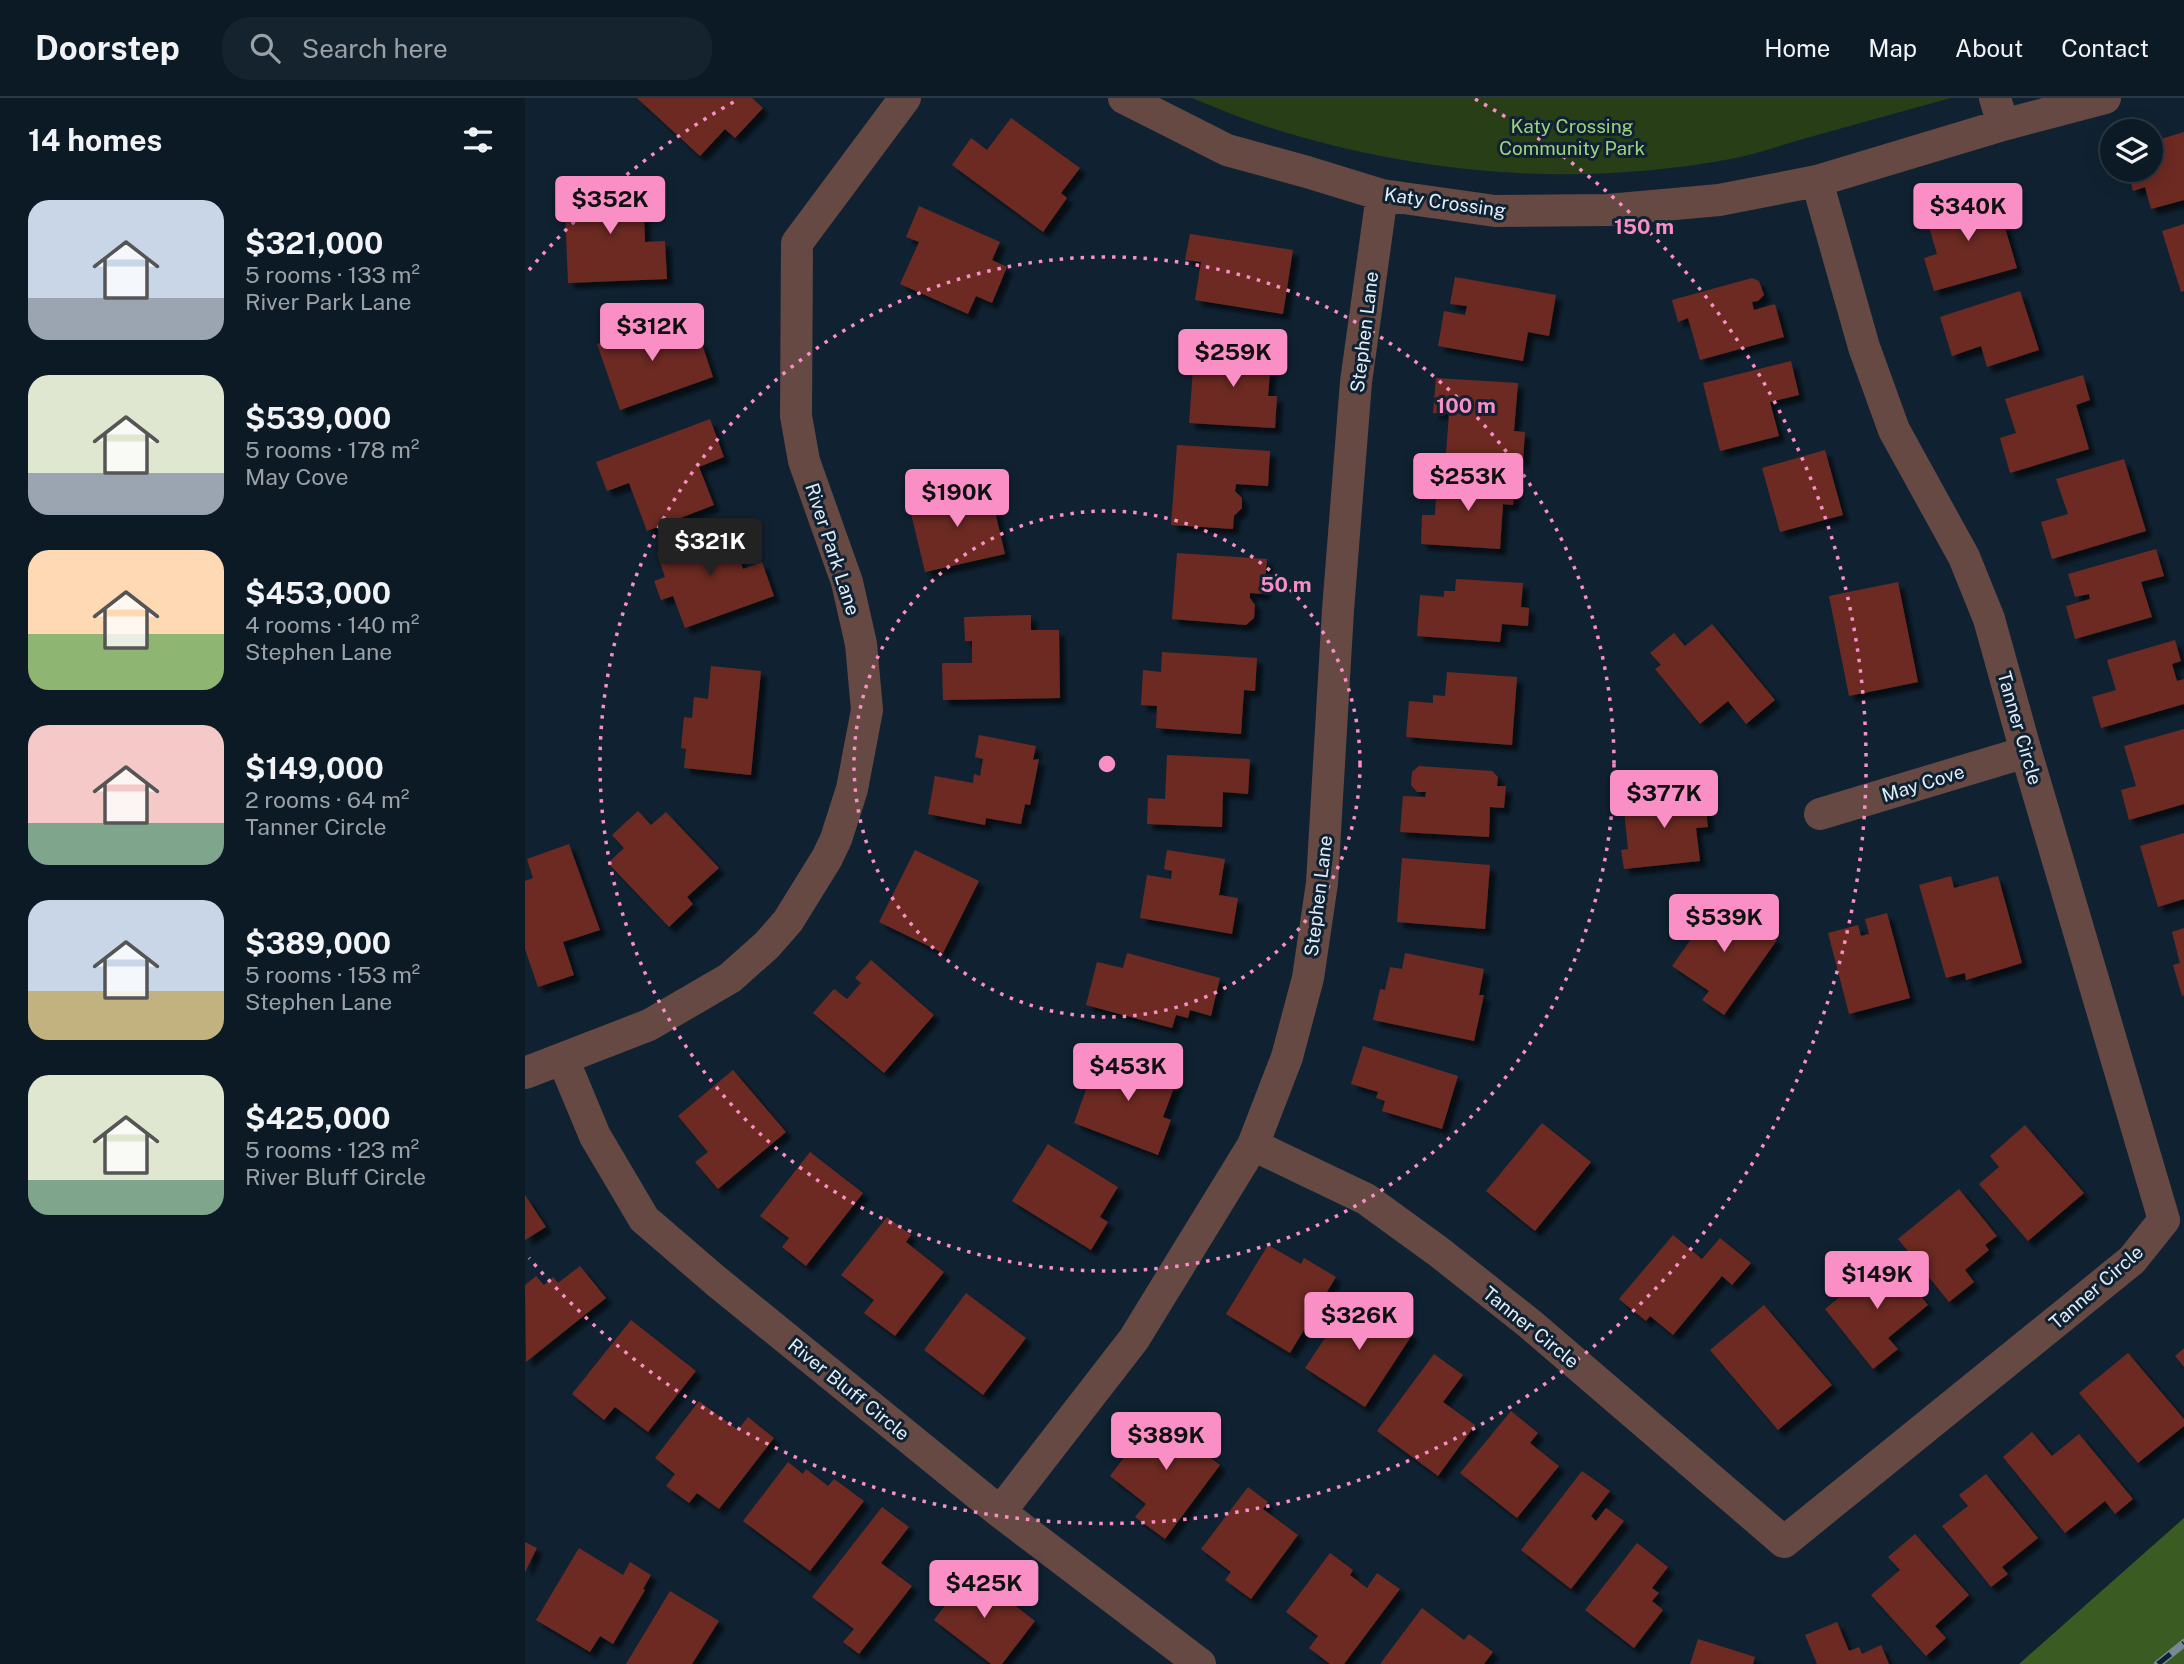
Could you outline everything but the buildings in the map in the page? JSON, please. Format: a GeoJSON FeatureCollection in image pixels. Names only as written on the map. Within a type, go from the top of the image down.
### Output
{"type":"FeatureCollection","features":[{"type":"Feature","properties":{"kind":"street","name":"River Park Lane"},"geometry":{"type":"LineString","coordinates":[[525,1073],[649,1024],[730,978],[767,945],[787,920],[827,858],[836,839],[852,789],[867,710],[861,643],[847,582],[804,461],[796,416],[797,243],[905,98]]}},
{"type":"Feature","properties":{"kind":"street","name":"Katy Crossing"},"geometry":{"type":"LineString","coordinates":[[1124,98],[1227,150],[1382,195],[1495,211],[1608,210],[1719,200],[1817,181],[1999,111],[2105,98]]}},
{"type":"Feature","properties":{"kind":"street","name":"Tanner Circle"},"geometry":{"type":"LineString","coordinates":[[1253,1145],[1366,1199],[1439,1252],[1530,1324],[1784,1542],[2132,1260],[2164,1220],[1989,619],[1964,557],[1894,430],[1864,347],[1817,181]]}},
{"type":"Feature","properties":{"kind":"street","name":"Stephen Lane"},"geometry":{"type":"LineString","coordinates":[[1000,1512],[1134,1339],[1253,1145],[1287,1057],[1308,978],[1322,883],[1338,610],[1356,382],[1382,195]]}},
{"type":"Feature","properties":{"kind":"street","name":"May Cove"},"geometry":{"type":"LineString","coordinates":[[1820,814],[2026,752]]}},
{"type":"Feature","properties":{"kind":"street","name":"River Bluff Circle"},"geometry":{"type":"LineString","coordinates":[[563,1059],[595,1136],[644,1219],[716,1281],[1000,1512],[1200,1664]]}},
{"type":"Feature","properties":{"kind":"green space","name":"Katy Crossing Community Park"},"geometry":{"type":"Polygon","coordinates":[[[1192,98],[1951,98],[1731,159],[1613,173],[1554,174],[1495,172],[1377,155],[1262,125],[1192,98]]]}},
{"type":"Feature","properties":{"kind":"green space"},"geometry":{"type":"Polygon","coordinates":[[[2184,1518],[2184,1664],[2019,1664],[2184,1518]]]}},
{"type":"Feature","properties":{"kind":"railway"},"geometry":{"type":"LineString","coordinates":[[2158,1664],[2184,1643]]}}]}
